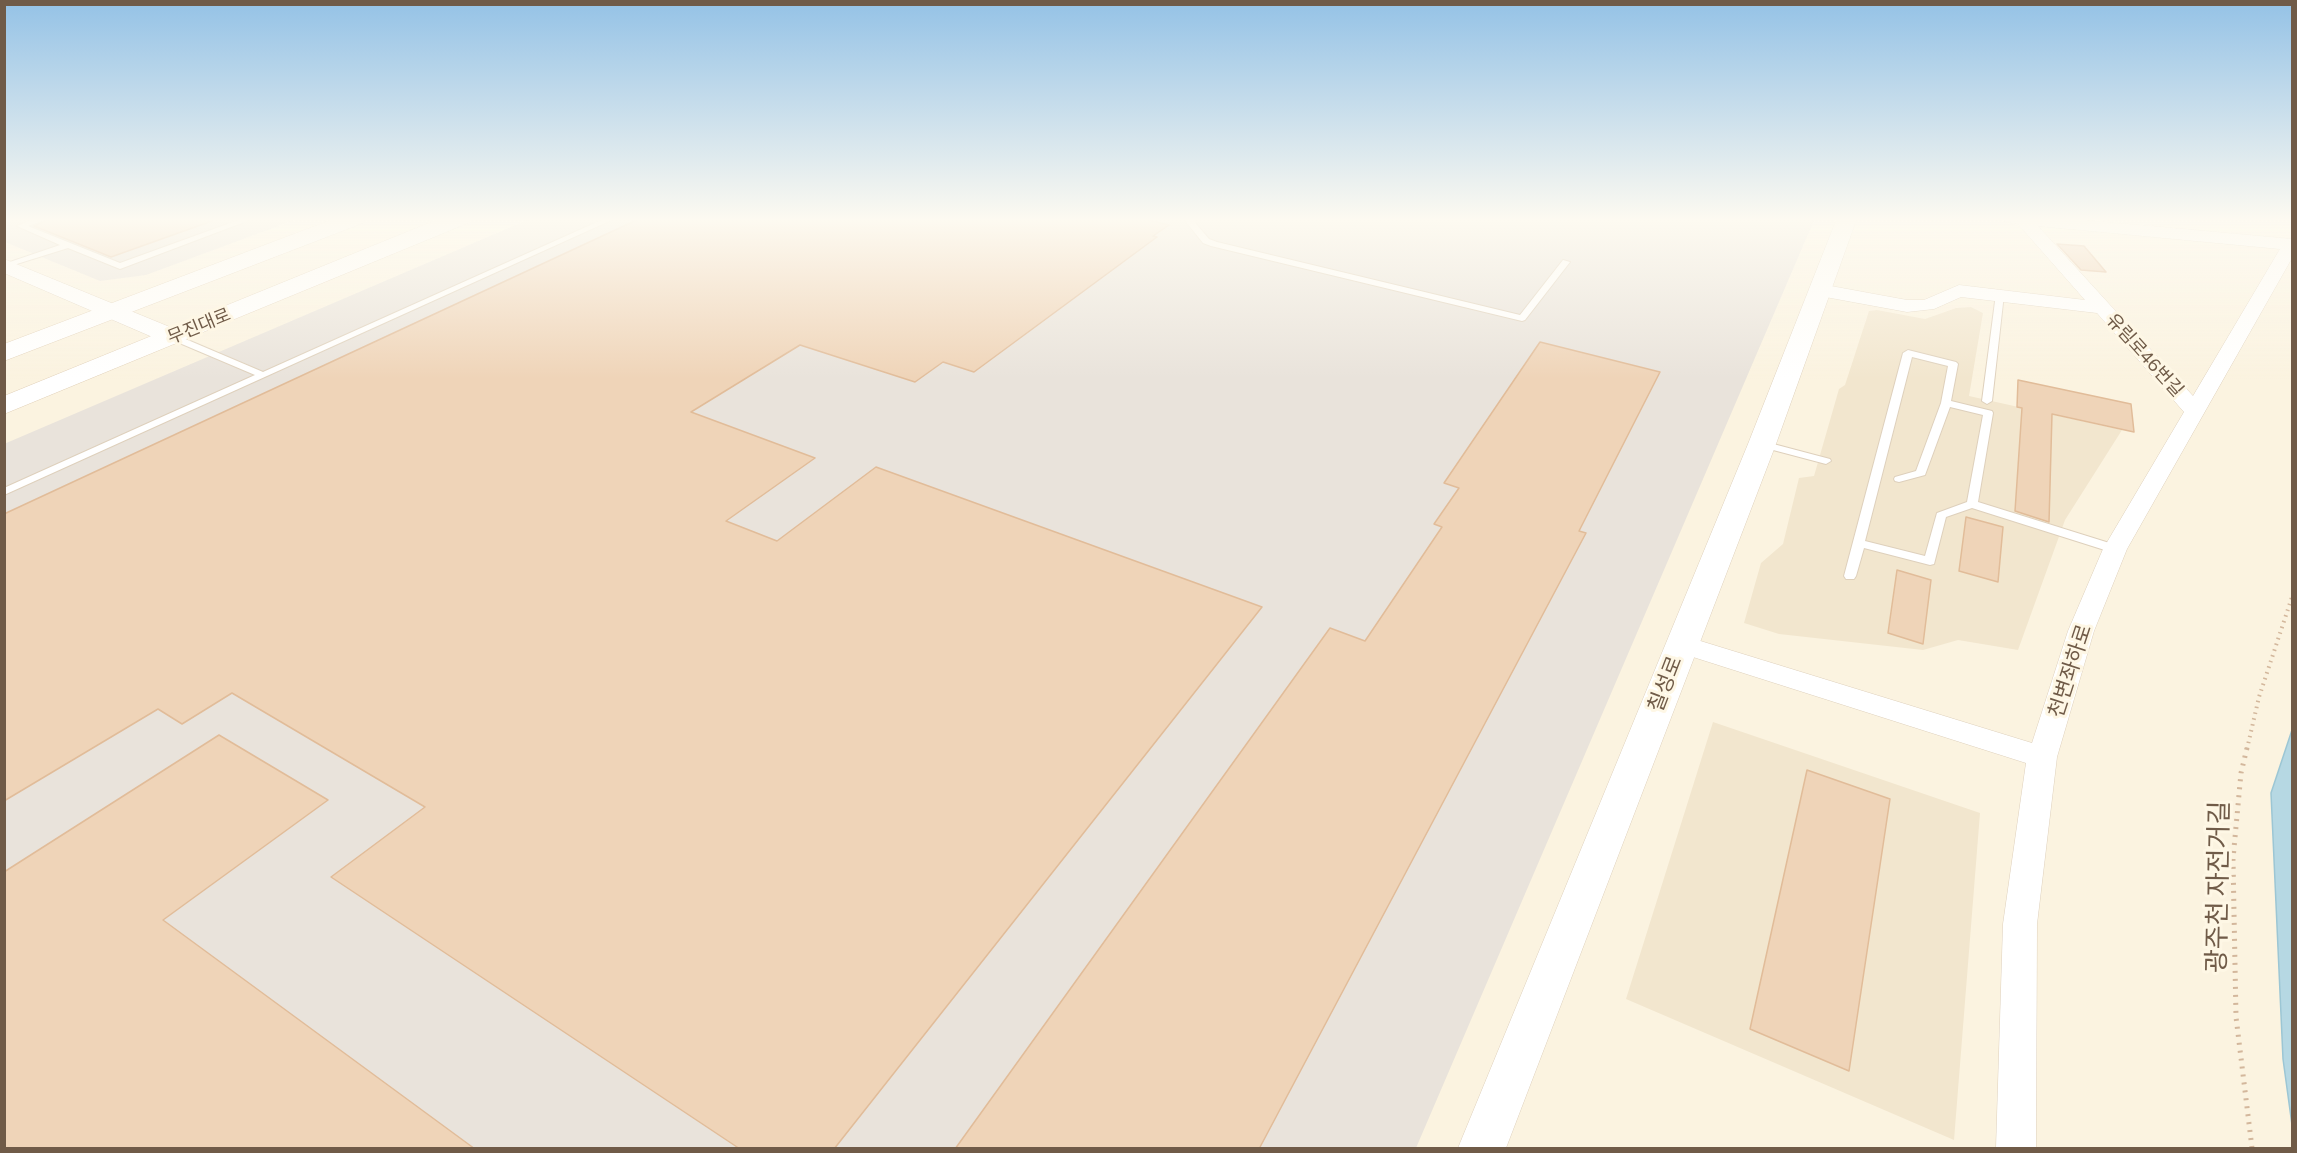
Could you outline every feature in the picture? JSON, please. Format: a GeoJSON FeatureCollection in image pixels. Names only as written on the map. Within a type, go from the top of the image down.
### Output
{"type":"FeatureCollection","features":[{"type":"Feature","properties":{"kind":"main road"},"geometry":{"type":"LineString","coordinates":[[4,353],[214,272]]}},
{"type":"Feature","properties":{"kind":"main road","name":"무진대로"},"geometry":{"type":"LineString","coordinates":[[4,406],[331,272]]}},
{"type":"Feature","properties":{"kind":"street"},"geometry":{"type":"LineString","coordinates":[[19,272],[172,338]]}},
{"type":"Feature","properties":{"kind":"street","name":"칠성로"},"geometry":{"type":"LineString","coordinates":[[1482,1149],[1584,896],[1827,272]]}},
{"type":"Feature","properties":{"kind":"street","name":"유림로46번길"},"geometry":{"type":"LineString","coordinates":[[2069,272],[2196,412]]}},
{"type":"Feature","properties":{"kind":"street","name":"천변좌하로"},"geometry":{"type":"LineString","coordinates":[[2016,1149],[2020,924],[2042,757],[2081,631],[2115,549],[2277,272]]}},
{"type":"Feature","properties":{"kind":"street"},"geometry":{"type":"LineString","coordinates":[[1820,290],[1907,306],[1927,305],[1959,291],[2000,294],[2102,308]]}},
{"type":"Feature","properties":{"kind":"street"},"geometry":{"type":"LineString","coordinates":[[1681,644],[2042,757]]}},
{"type":"Feature","properties":{"kind":"lane"},"geometry":{"type":"LineString","coordinates":[[4,492],[492,272]]}},
{"type":"Feature","properties":{"kind":"lane"},"geometry":{"type":"LineString","coordinates":[[1330,272],[1522,318],[1558,272]]}},
{"type":"Feature","properties":{"kind":"lane"},"geometry":{"type":"LineString","coordinates":[[1987,401],[2000,294]]}},
{"type":"Feature","properties":{"kind":"lane"},"geometry":{"type":"LineString","coordinates":[[172,338],[263,375]]}},
{"type":"Feature","properties":{"kind":"lane"},"geometry":{"type":"LineString","coordinates":[[1850,576],[1908,353],[1953,364],[1946,402],[1921,473],[1899,479]]}},
{"type":"Feature","properties":{"kind":"lane"},"geometry":{"type":"LineString","coordinates":[[1946,402],[1988,414],[1972,504]]}},
{"type":"Feature","properties":{"kind":"lane"},"geometry":{"type":"LineString","coordinates":[[1761,444],[1826,460]]}},
{"type":"Feature","properties":{"kind":"lane"},"geometry":{"type":"LineString","coordinates":[[1859,543],[1930,561],[1941,515],[1972,504],[2115,549]]}},
{"type":"Feature","properties":{"kind":"path","name":"광주천 자전거길"},"geometry":{"type":"LineString","coordinates":[[2252,1149],[2236,1017],[2233,859],[2241,773],[2259,697],[2292,597]]}},
{"type":"Feature","properties":{"kind":"shaded area"},"geometry":{"type":"Polygon","coordinates":[[[78,272],[155,272],[146,275],[100,281],[78,272]]]}},
{"type":"Feature","properties":{"kind":"shaded area"},"geometry":{"type":"Polygon","coordinates":[[[406,272],[1792,272],[1416,1148],[5,1148],[4,444],[406,272]]]}},
{"type":"Feature","properties":{"kind":"shaded area"},"geometry":{"type":"Polygon","coordinates":[[[1971,307],[1983,313],[1969,396],[2122,430],[2065,520],[2018,650],[1958,640],[1923,650],[1779,634],[1744,623],[1761,563],[1783,544],[1799,478],[1814,476],[1839,389],[1845,385],[1869,311],[1877,310],[1925,319],[1956,308],[1971,307]]]}},
{"type":"Feature","properties":{"kind":"shaded area"},"geometry":{"type":"Polygon","coordinates":[[[1713,722],[1980,813],[1954,1140],[1626,999],[1713,722]]]}},
{"type":"Feature","properties":{"kind":"water"},"geometry":{"type":"Polygon","coordinates":[[[2292,730],[2292,1125],[2283,1059],[2271,793],[2292,730]]]}},
{"type":"Feature","properties":{"kind":"building"},"geometry":{"type":"Polygon","coordinates":[[[525,272],[1110,272],[974,372],[943,362],[915,382],[800,345],[691,412],[815,458],[726,521],[777,541],[876,467],[1262,607],[834,1149],[740,1149],[331,877],[425,807],[232,693],[182,724],[158,709],[4,801],[4,514],[525,272]]]}},
{"type":"Feature","properties":{"kind":"building"},"geometry":{"type":"Polygon","coordinates":[[[1540,342],[1660,372],[1579,531],[1586,533],[1259,1149],[955,1149],[1330,628],[1365,641],[1442,527],[1434,524],[1459,488],[1444,483],[1540,342]]]}},
{"type":"Feature","properties":{"kind":"building"},"geometry":{"type":"Polygon","coordinates":[[[2018,380],[2131,404],[2134,432],[2052,414],[2049,522],[2015,511],[2022,408],[2017,407],[2018,380]]]}},
{"type":"Feature","properties":{"kind":"building"},"geometry":{"type":"Polygon","coordinates":[[[1966,517],[2003,527],[1998,582],[1959,571],[1966,517]]]}},
{"type":"Feature","properties":{"kind":"building"},"geometry":{"type":"Polygon","coordinates":[[[1897,570],[1931,580],[1923,644],[1888,633],[1897,570]]]}},
{"type":"Feature","properties":{"kind":"building"},"geometry":{"type":"Polygon","coordinates":[[[219,735],[328,800],[163,920],[475,1149],[4,1149],[4,872],[219,735]]]}},
{"type":"Feature","properties":{"kind":"building"},"geometry":{"type":"Polygon","coordinates":[[[1807,770],[1890,799],[1849,1071],[1750,1029],[1807,770]]]}}]}
